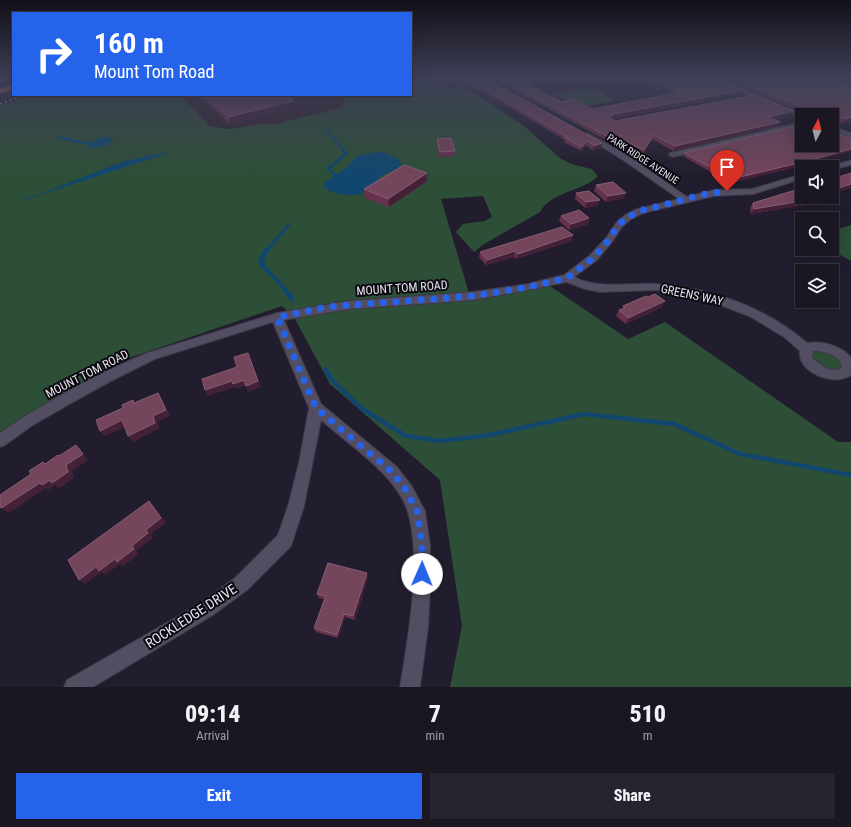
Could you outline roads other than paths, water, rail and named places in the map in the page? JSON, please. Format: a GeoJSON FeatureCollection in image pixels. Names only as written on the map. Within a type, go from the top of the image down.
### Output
{"type":"FeatureCollection","features":[{"type":"Feature","properties":{"kind":"street"},"geometry":{"type":"LineString","coordinates":[[673,155],[795,126]]}},
{"type":"Feature","properties":{"kind":"street"},"geometry":{"type":"LineString","coordinates":[[839,131],[851,136]]}},
{"type":"Feature","properties":{"kind":"street","name":"PARK RIDGE AVENUE"},"geometry":{"type":"LineString","coordinates":[[582,133],[626,158],[686,200]]}},
{"type":"Feature","properties":{"kind":"street"},"geometry":{"type":"LineString","coordinates":[[839,166],[851,162]]}},
{"type":"Feature","properties":{"kind":"street","name":"MOUNT TOM ROAD"},"geometry":{"type":"LineString","coordinates":[[0,441],[28,421],[68,398],[106,377],[145,359],[277,317],[327,307],[473,296],[528,287],[567,278],[593,258],[609,240],[618,225],[628,217],[640,211],[718,192],[752,191],[795,178]]}},
{"type":"Feature","properties":{"kind":"street","name":"GREENS WAY"},"geometry":{"type":"LineString","coordinates":[[567,278],[577,284],[589,288],[617,289],[655,287],[676,289],[714,298],[741,307],[763,318],[787,333],[807,350]]}},
{"type":"Feature","properties":{"kind":"street"},"geometry":{"type":"LineString","coordinates":[[277,317],[316,408],[392,472],[406,490],[417,511],[422,545],[421,589],[419,627],[410,687]]}},
{"type":"Feature","properties":{"kind":"street","name":"ROCKLEDGE DRIVE"},"geometry":{"type":"LineString","coordinates":[[74,687],[207,609],[241,584],[285,540],[296,506],[316,408]]}},
{"type":"Feature","properties":{"kind":"water"},"geometry":{"type":"Polygon","coordinates":[[[60,136],[88,142],[105,137],[114,140],[106,146],[91,148],[86,144],[56,138],[60,136]]]}},
{"type":"Feature","properties":{"kind":"water"},"geometry":{"type":"Polygon","coordinates":[[[377,152],[386,153],[400,160],[401,165],[397,169],[380,177],[370,189],[359,194],[347,195],[334,193],[324,187],[325,182],[346,168],[357,156],[377,152]]]}},
{"type":"Feature","properties":{"kind":"water"},"geometry":{"type":"Polygon","coordinates":[[[163,153],[166,154],[24,200],[25,198],[40,194],[124,161],[163,153]]]}},
{"type":"Feature","properties":{"kind":"water"},"geometry":{"type":"Polygon","coordinates":[[[288,223],[291,224],[268,252],[264,261],[266,266],[293,295],[294,302],[291,303],[281,288],[259,265],[258,261],[264,248],[267,248],[288,223]]]}},
{"type":"Feature","properties":{"kind":"waterway"},"geometry":{"type":"LineString","coordinates":[[326,130],[342,148]]}},
{"type":"Feature","properties":{"kind":"waterway"},"geometry":{"type":"LineString","coordinates":[[339,179],[328,169],[346,153],[341,147]]}},
{"type":"Feature","properties":{"kind":"waterway"},"geometry":{"type":"LineString","coordinates":[[325,369],[332,380],[361,408],[406,436],[441,441],[490,435],[584,414],[674,424],[740,454],[851,475]]}}]}
